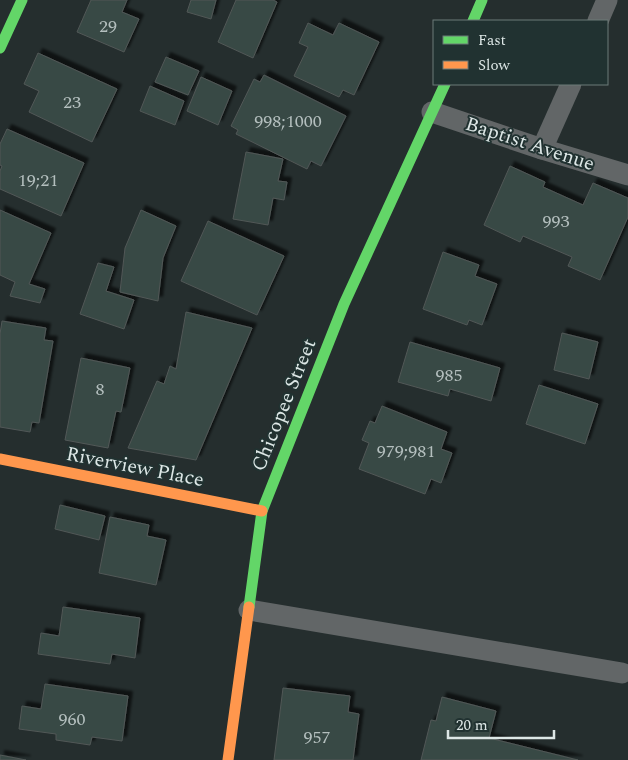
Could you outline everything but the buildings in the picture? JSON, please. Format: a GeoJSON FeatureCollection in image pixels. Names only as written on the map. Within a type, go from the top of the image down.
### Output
{"type":"FeatureCollection","features":[{"type":"Feature","properties":{"kind":"main road"},"geometry":{"type":"LineString","coordinates":[[0,48],[22,0]]}},
{"type":"Feature","properties":{"kind":"main road"},"geometry":{"type":"LineString","coordinates":[[473,20],[482,0]]}},
{"type":"Feature","properties":{"kind":"main road","name":"Chicopee Street"},"geometry":{"type":"LineString","coordinates":[[228,760],[262,511],[344,304],[445,85]]}},
{"type":"Feature","properties":{"kind":"main road","name":"Riverview Place"},"geometry":{"type":"LineString","coordinates":[[0,459],[262,511]]}},
{"type":"Feature","properties":{"kind":"lane"},"geometry":{"type":"LineString","coordinates":[[598,20],[607,0]]}},
{"type":"Feature","properties":{"kind":"lane"},"geometry":{"type":"LineString","coordinates":[[542,149],[570,85]]}},
{"type":"Feature","properties":{"kind":"lane","name":"Baptist Avenue"},"geometry":{"type":"LineString","coordinates":[[432,112],[542,149],[628,175]]}},
{"type":"Feature","properties":{"kind":"lane"},"geometry":{"type":"LineString","coordinates":[[249,610],[622,673]]}},
{"type":"Feature","properties":{"kind":"traffic: fast"},"geometry":{"type":"LineString","coordinates":[[0,48],[22,0]]}},
{"type":"Feature","properties":{"kind":"traffic: fast"},"geometry":{"type":"LineString","coordinates":[[473,20],[482,0]]}},
{"type":"Feature","properties":{"kind":"traffic: fast"},"geometry":{"type":"LineString","coordinates":[[249,607],[262,511],[344,304],[445,85]]}},
{"type":"Feature","properties":{"kind":"traffic: slow"},"geometry":{"type":"LineString","coordinates":[[0,459],[262,511]]}},
{"type":"Feature","properties":{"kind":"traffic: slow"},"geometry":{"type":"LineString","coordinates":[[228,760],[249,607]]}}]}
